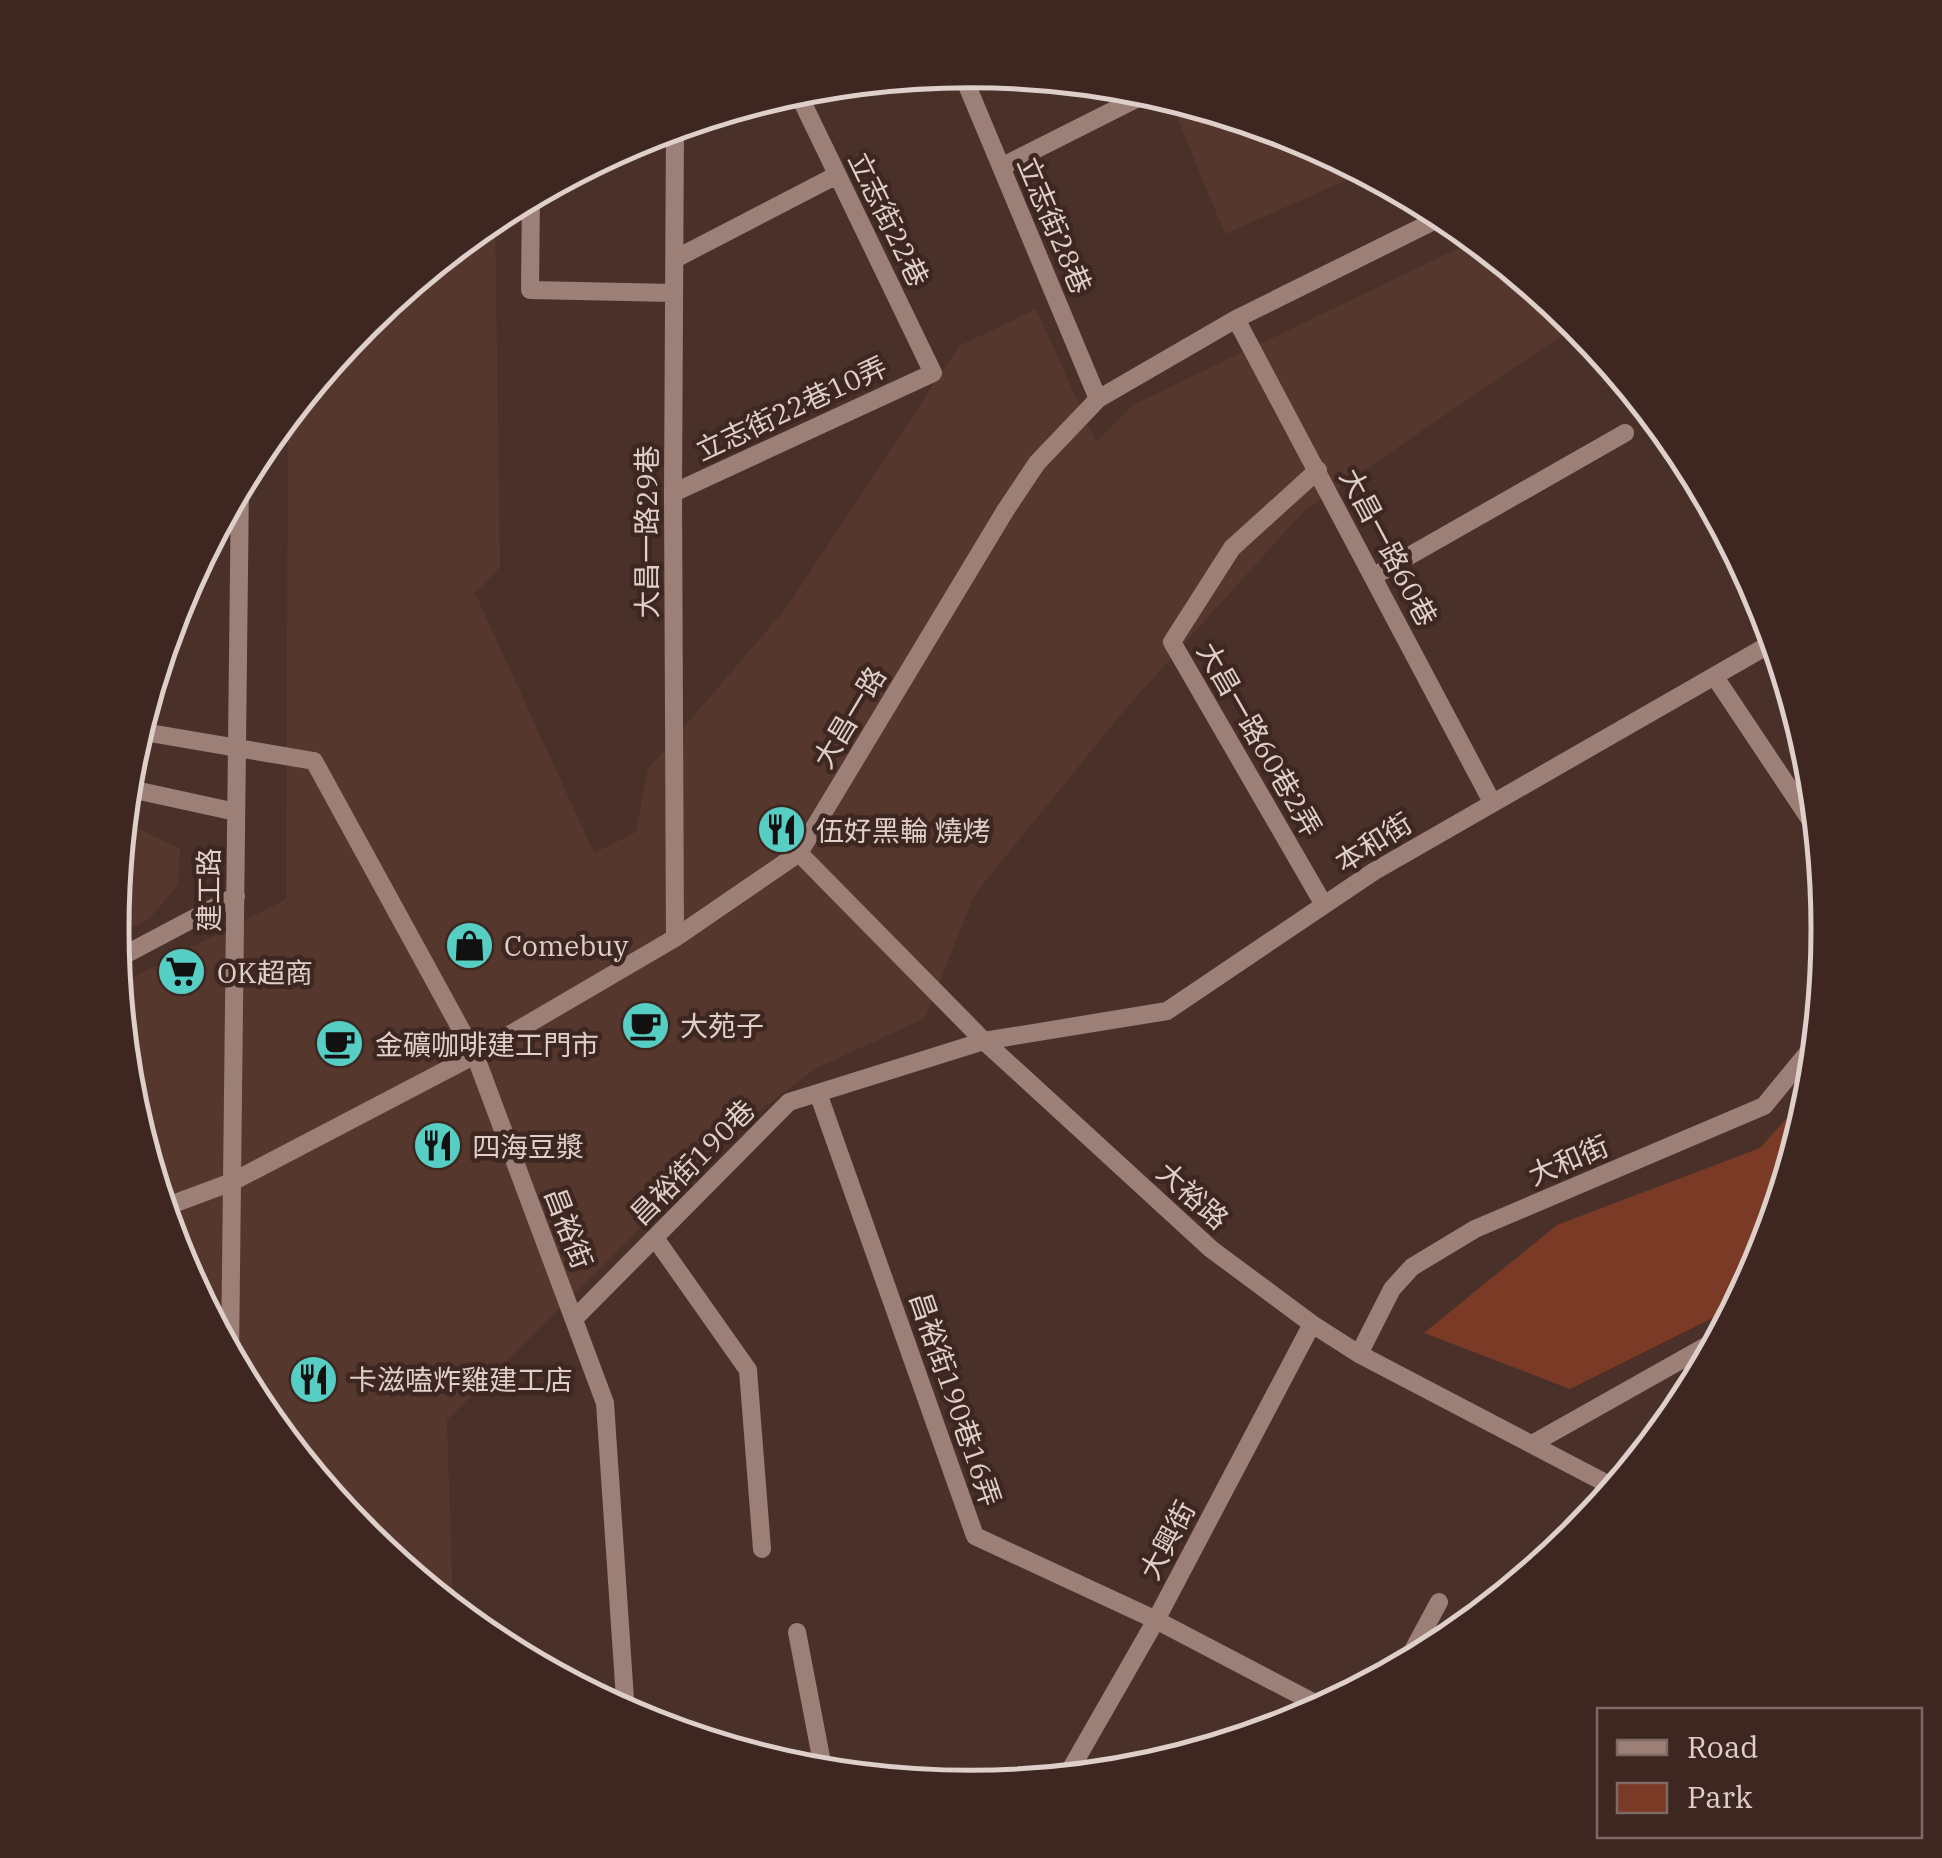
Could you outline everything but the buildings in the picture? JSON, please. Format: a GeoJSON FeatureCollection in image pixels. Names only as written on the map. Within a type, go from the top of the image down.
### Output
{"type":"FeatureCollection","features":[{"type":"Feature","properties":{"kind":"street","name":"立志街28巷"},"geometry":{"type":"LineString","coordinates":[[968,88],[1098,399]]}},
{"type":"Feature","properties":{"kind":"street"},"geometry":{"type":"LineString","coordinates":[[1000,167],[1128,103]]}},
{"type":"Feature","properties":{"kind":"street","name":"立志街22巷"},"geometry":{"type":"LineString","coordinates":[[804,105],[933,374]]}},
{"type":"Feature","properties":{"kind":"street","name":"大昌一路29巷"},"geometry":{"type":"LineString","coordinates":[[675,142],[675,938]]}},
{"type":"Feature","properties":{"kind":"street"},"geometry":{"type":"LineString","coordinates":[[674,258],[837,175]]}},
{"type":"Feature","properties":{"kind":"street"},"geometry":{"type":"LineString","coordinates":[[531,212],[530,290],[674,294]]}},
{"type":"Feature","properties":{"kind":"street","name":"大昌一路"},"geometry":{"type":"LineString","coordinates":[[176,1203],[232,1182],[475,1056],[675,938],[799,853],[1037,462],[1098,399],[1236,319],[1430,223]]}},
{"type":"Feature","properties":{"kind":"street","name":"大昌一路60巷"},"geometry":{"type":"LineString","coordinates":[[1236,319],[1492,802]]}},
{"type":"Feature","properties":{"kind":"street","name":"立志街22巷10弄"},"geometry":{"type":"LineString","coordinates":[[673,493],[933,374]]}},
{"type":"Feature","properties":{"kind":"street"},"geometry":{"type":"LineString","coordinates":[[1374,576],[1625,433]]}},
{"type":"Feature","properties":{"kind":"street","name":"大昌一路60巷2弄"},"geometry":{"type":"LineString","coordinates":[[1318,470],[1232,548],[1172,642],[1324,905]]}},
{"type":"Feature","properties":{"kind":"street","name":"建工路"},"geometry":{"type":"LineString","coordinates":[[230,1328],[240,512]]}},
{"type":"Feature","properties":{"kind":"street","name":"本和街"},"geometry":{"type":"LineString","coordinates":[[984,1041],[1167,1011],[1373,872],[1764,647]]}},
{"type":"Feature","properties":{"kind":"street"},"geometry":{"type":"LineString","coordinates":[[1714,677],[1803,810]]}},
{"type":"Feature","properties":{"kind":"street"},"geometry":{"type":"LineString","coordinates":[[153,732],[237,746]]}},
{"type":"Feature","properties":{"kind":"street","name":"昌裕街"},"geometry":{"type":"LineString","coordinates":[[237,746],[314,761],[475,1056],[605,1403],[625,1695]]}},
{"type":"Feature","properties":{"kind":"street"},"geometry":{"type":"LineString","coordinates":[[142,791],[236,812]]}},
{"type":"Feature","properties":{"kind":"street","name":"大裕路"},"geometry":{"type":"LineString","coordinates":[[799,853],[984,1041],[1211,1250],[1359,1354],[1605,1483]]}},
{"type":"Feature","properties":{"kind":"street"},"geometry":{"type":"LineString","coordinates":[[130,952],[236,896]]}},
{"type":"Feature","properties":{"kind":"street","name":"昌裕街190巷"},"geometry":{"type":"LineString","coordinates":[[574,1320],[789,1102],[984,1041]]}},
{"type":"Feature","properties":{"kind":"street","name":"大和街"},"geometry":{"type":"LineString","coordinates":[[1359,1354],[1392,1289],[1412,1267],[1475,1230],[1764,1106],[1801,1060]]}},
{"type":"Feature","properties":{"kind":"street","name":"昌裕街190巷16弄"},"geometry":{"type":"LineString","coordinates":[[818,1094],[975,1536],[1156,1620],[1309,1699]]}},
{"type":"Feature","properties":{"kind":"street"},"geometry":{"type":"LineString","coordinates":[[655,1238],[748,1370],[762,1549]]}},
{"type":"Feature","properties":{"kind":"street","name":"大興街"},"geometry":{"type":"LineString","coordinates":[[1074,1764],[1156,1620],[1312,1324]]}},
{"type":"Feature","properties":{"kind":"street"},"geometry":{"type":"LineString","coordinates":[[1532,1444],[1701,1348]]}},
{"type":"Feature","properties":{"kind":"street"},"geometry":{"type":"LineString","coordinates":[[1417,1642],[1439,1602]]}},
{"type":"Feature","properties":{"kind":"street"},"geometry":{"type":"LineString","coordinates":[[797,1632],[821,1756]]}},
{"type":"Feature","properties":{"kind":"shaded area"},"geometry":{"type":"Polygon","coordinates":[[[1175,113],[1241,132],[1351,178],[1225,234],[1175,113]]]}},
{"type":"Feature","properties":{"kind":"shaded area"},"geometry":{"type":"Polygon","coordinates":[[[495,235],[500,567],[475,593],[594,853],[636,832],[648,769],[787,607],[959,346],[1036,309],[1096,442],[1133,405],[1463,246],[1526,296],[1565,333],[1303,512],[1127,707],[975,894],[925,1018],[815,1069],[756,1113],[447,1420],[452,1592],[416,1562],[338,1484],[271,1397],[216,1301],[174,1199],[158,1147],[137,1039],[131,978],[286,899],[288,438],[338,374],[376,334],[416,296],[495,235]]]}},
{"type":"Feature","properties":{"kind":"shaded area"},"geometry":{"type":"Polygon","coordinates":[[[136,827],[180,849],[178,885],[149,919],[129,928],[136,827]]]}},
{"type":"Feature","properties":{"kind":"green space"},"geometry":{"type":"Polygon","coordinates":[[[1792,1113],[1768,1199],[1718,1315],[1570,1389],[1424,1333],[1557,1225],[1760,1148],[1792,1113]]]}},
{"type":"Feature","properties":{"kind":"place","name":"伍好黑輪 燒烤"},"geometry":{"type":"Point","coordinates":[781,830]}},
{"type":"Feature","properties":{"kind":"place","name":"Comebuy"},"geometry":{"type":"Point","coordinates":[469,945]}},
{"type":"Feature","properties":{"kind":"place","name":"OK超商"},"geometry":{"type":"Point","coordinates":[182,972]}},
{"type":"Feature","properties":{"kind":"place","name":"大苑子"},"geometry":{"type":"Point","coordinates":[645,1025]}},
{"type":"Feature","properties":{"kind":"place","name":"金礦咖啡建工門市"},"geometry":{"type":"Point","coordinates":[340,1044]}},
{"type":"Feature","properties":{"kind":"place","name":"四海豆漿"},"geometry":{"type":"Point","coordinates":[437,1146]}},
{"type":"Feature","properties":{"kind":"place","name":"卡滋嗑炸雞建工店"},"geometry":{"type":"Point","coordinates":[314,1379]}}]}
